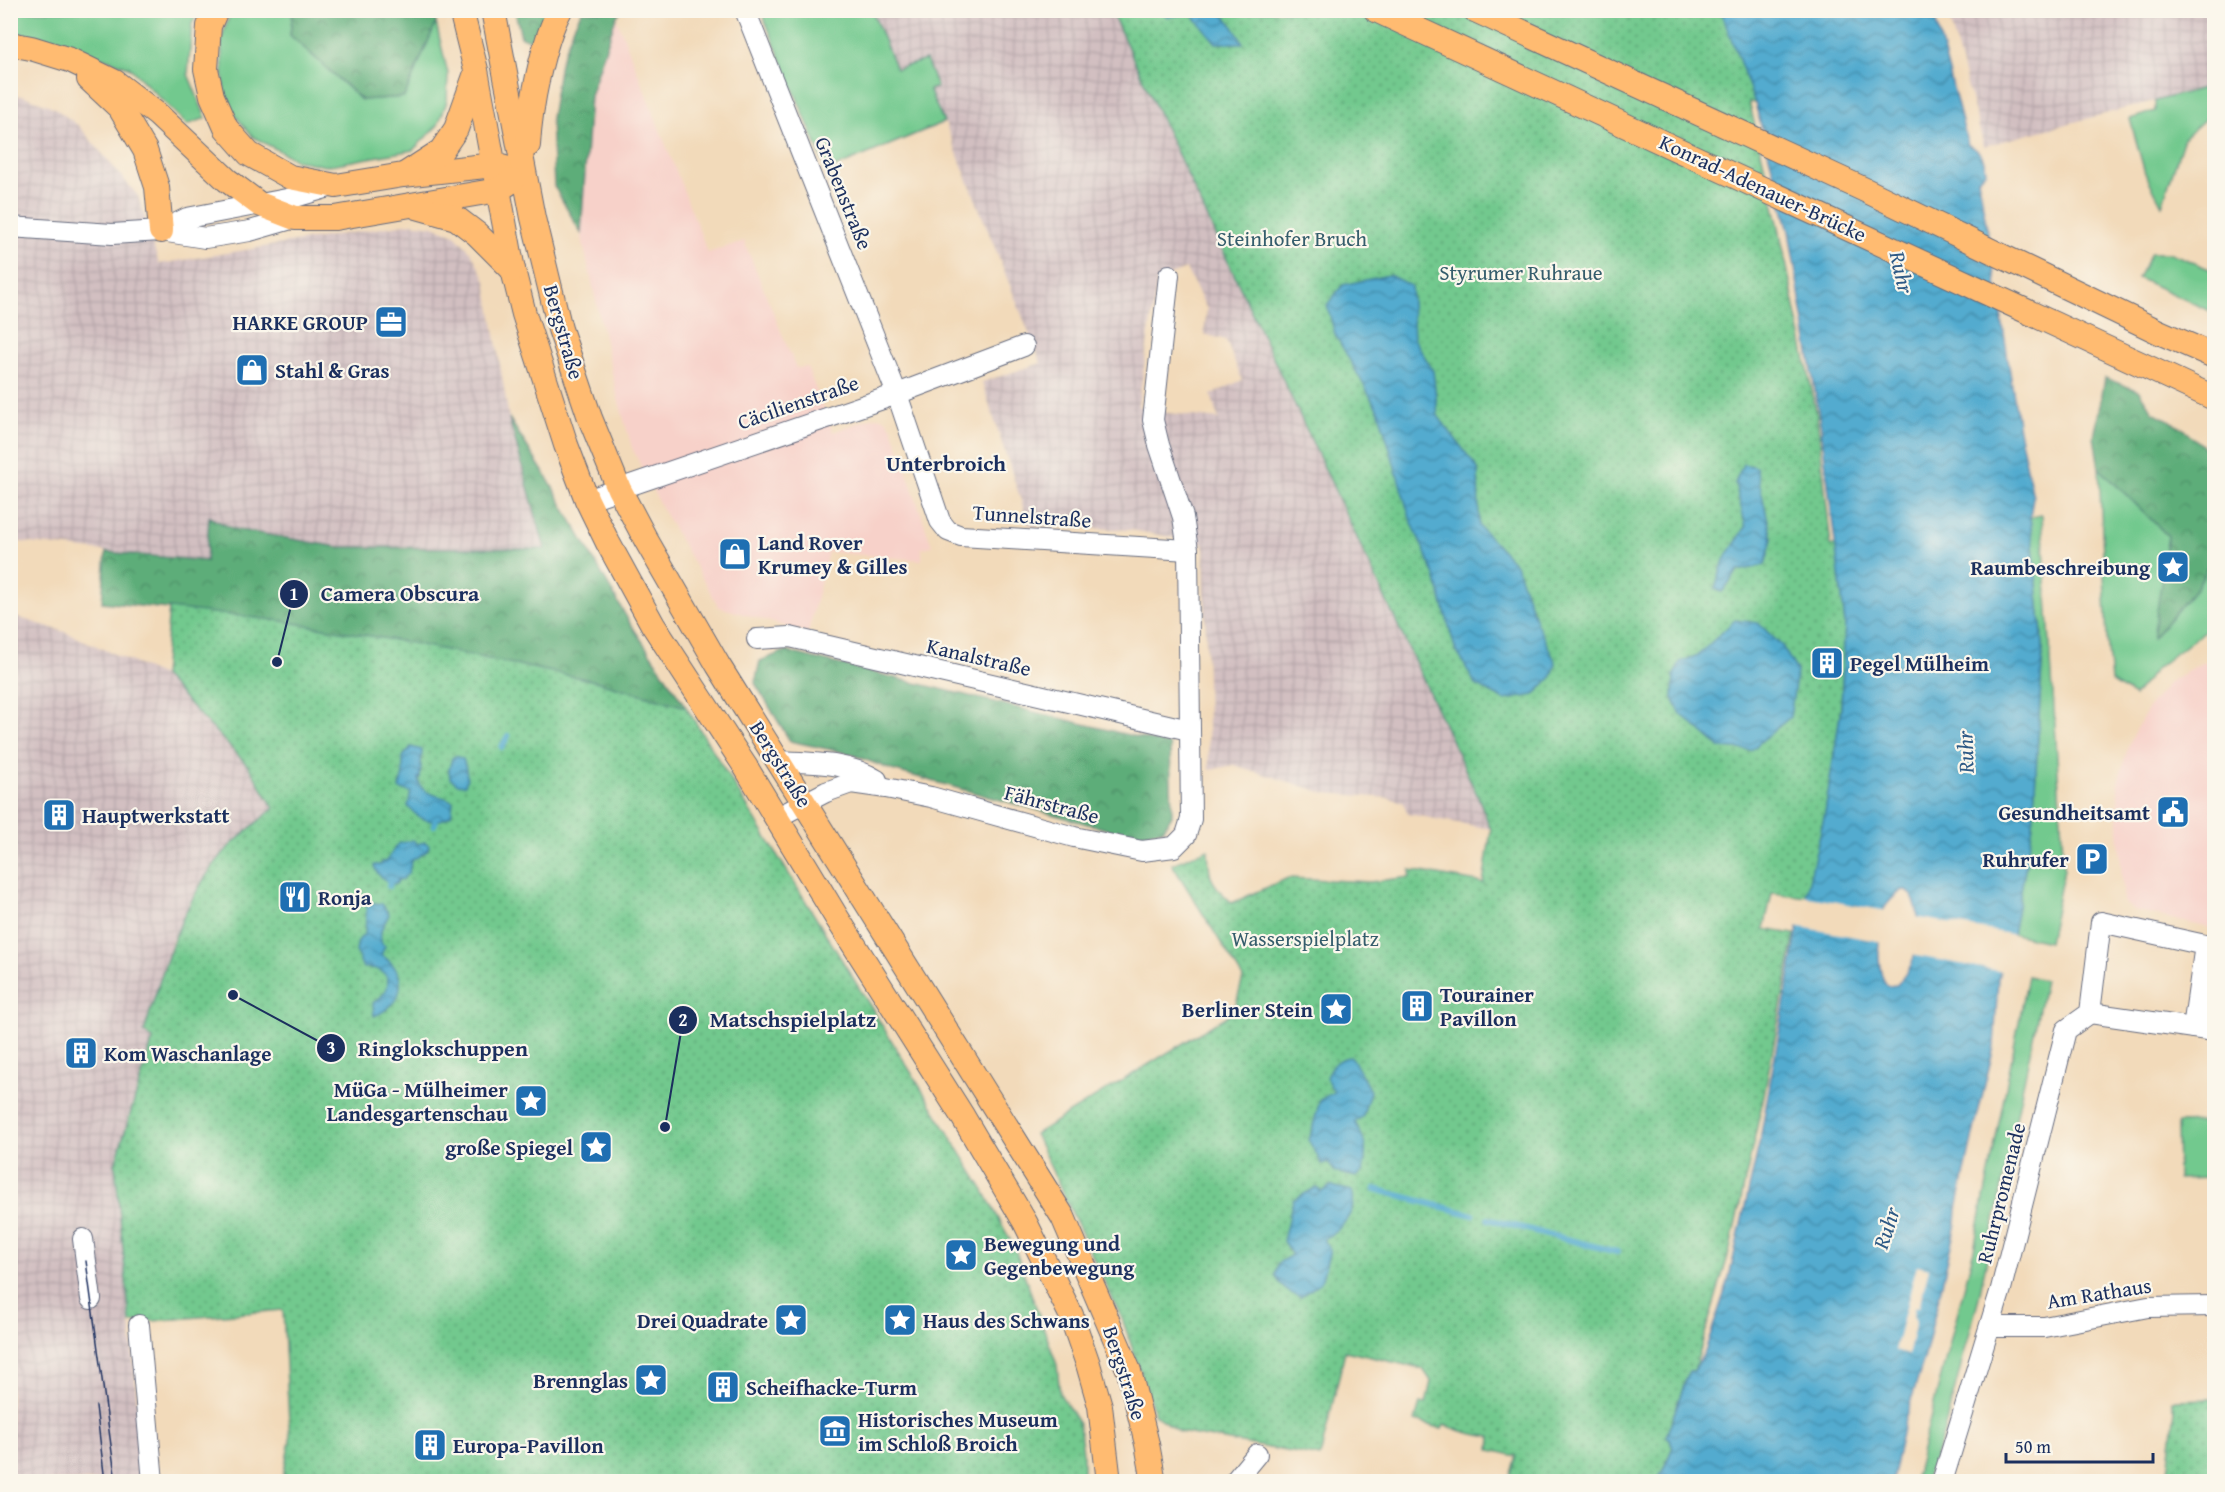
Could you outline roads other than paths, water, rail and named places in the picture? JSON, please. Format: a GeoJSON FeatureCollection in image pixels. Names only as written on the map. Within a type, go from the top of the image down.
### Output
{"type":"FeatureCollection","features":[{"type":"Feature","properties":{"kind":"main road"},"geometry":{"type":"LineString","coordinates":[[216,10],[209,26],[206,69],[212,96],[226,128],[249,154],[290,177],[336,186],[404,175],[494,165],[526,173]]}},
{"type":"Feature","properties":{"kind":"main road","name":"Bergstraße"},"geometry":{"type":"LineString","coordinates":[[461,10],[476,70],[513,270],[524,314],[566,445],[587,500],[653,625],[963,1117],[1025,1222],[1071,1315],[1088,1364],[1100,1406],[1109,1482]]}},
{"type":"Feature","properties":{"kind":"main road","name":"Bergstraße"},"geometry":{"type":"LineString","coordinates":[[493,10],[533,218],[560,329],[590,418],[619,489],[697,629],[1063,1217],[1129,1371],[1148,1444],[1154,1482]]}},
{"type":"Feature","properties":{"kind":"main road"},"geometry":{"type":"LineString","coordinates":[[526,173],[529,119],[541,66],[555,19],[560,10]]}},
{"type":"Feature","properties":{"kind":"main road","name":"Konrad-Adenauer-Brücke"},"geometry":{"type":"LineString","coordinates":[[1376,10],[2145,364],[2214,398]]}},
{"type":"Feature","properties":{"kind":"main road","name":"Konrad-Adenauer-Brücke"},"geometry":{"type":"LineString","coordinates":[[1475,10],[1863,189],[2159,332],[2214,356]]}},
{"type":"Feature","properties":{"kind":"main road"},"geometry":{"type":"LineString","coordinates":[[10,44],[70,60],[116,82],[158,115],[227,180],[260,204],[295,218],[335,218],[498,190],[526,173]]}},
{"type":"Feature","properties":{"kind":"main road"},"geometry":{"type":"LineString","coordinates":[[70,60],[120,108],[145,150],[157,187],[161,231]]}},
{"type":"Feature","properties":{"kind":"main road"},"geometry":{"type":"LineString","coordinates":[[404,175],[441,151],[456,129],[476,70]]}},
{"type":"Feature","properties":{"kind":"main road"},"geometry":{"type":"LineString","coordinates":[[409,205],[456,218],[477,234],[513,270]]}},
{"type":"Feature","properties":{"kind":"street","name":"Grabenstraße"},"geometry":{"type":"LineString","coordinates":[[745,10],[897,394]]}},
{"type":"Feature","properties":{"kind":"street"},"geometry":{"type":"LineString","coordinates":[[161,231],[187,218],[292,198],[336,186]]}},
{"type":"Feature","properties":{"kind":"street"},"geometry":{"type":"LineString","coordinates":[[10,227],[112,234],[161,231],[205,238],[250,231],[295,218]]}},
{"type":"Feature","properties":{"kind":"street"},"geometry":{"type":"LineString","coordinates":[[1169,275],[1153,420],[1159,445],[1184,517],[1188,550],[1189,730]]}},
{"type":"Feature","properties":{"kind":"street","name":"Cäcilienstraße"},"geometry":{"type":"LineString","coordinates":[[587,500],[897,394],[1024,346]]}},
{"type":"Feature","properties":{"kind":"street","name":"Tunnelstraße"},"geometry":{"type":"LineString","coordinates":[[897,394],[940,521],[948,531],[961,536],[1188,550]]}},
{"type":"Feature","properties":{"kind":"street","name":"Kanalstraße"},"geometry":{"type":"LineString","coordinates":[[757,639],[790,637],[1189,730]]}},
{"type":"Feature","properties":{"kind":"street","name":"Fährstraße"},"geometry":{"type":"LineString","coordinates":[[776,818],[804,802],[851,783],[886,788],[998,814],[1074,837],[1142,851],[1174,847],[1185,835],[1191,819],[1189,730]]}},
{"type":"Feature","properties":{"kind":"street","name":"Fährstraße"},"geometry":{"type":"LineString","coordinates":[[779,761],[833,765],[862,772],[876,779],[886,788]]}},
{"type":"Feature","properties":{"kind":"street"},"geometry":{"type":"LineString","coordinates":[[2101,922],[2210,946],[2206,1029],[2090,1013],[2101,922]]}},
{"type":"Feature","properties":{"kind":"street"},"geometry":{"type":"LineString","coordinates":[[2206,1029],[2214,1005]]}},
{"type":"Feature","properties":{"kind":"street","name":"Ruhrpromenade"},"geometry":{"type":"LineString","coordinates":[[1942,1482],[1991,1327],[2066,1030],[2090,1013]]}},
{"type":"Feature","properties":{"kind":"street"},"geometry":{"type":"LineString","coordinates":[[83,1239],[91,1299]]}},
{"type":"Feature","properties":{"kind":"street","name":"Am Rathaus"},"geometry":{"type":"LineString","coordinates":[[1991,1327],[2044,1327],[2148,1307],[2214,1306]]}},
{"type":"Feature","properties":{"kind":"street"},"geometry":{"type":"LineString","coordinates":[[139,1325],[153,1482]]}},
{"type":"Feature","properties":{"kind":"street"},"geometry":{"type":"LineString","coordinates":[[1234,1482],[1257,1454]]}},
{"type":"Feature","properties":{"kind":"water"},"geometry":{"type":"Polygon","coordinates":[[[1160,11],[1219,11],[1230,22],[1243,43],[1216,43],[1191,13],[1168,17],[1160,11]]]}},
{"type":"Feature","properties":{"kind":"water","name":"Ruhr"},"geometry":{"type":"Polygon","coordinates":[[[1721,11],[1933,11],[1968,145],[1979,152],[1985,166],[1986,171],[1978,179],[2019,430],[2033,497],[2030,517],[2043,645],[2033,825],[2013,934],[1998,978],[1994,1047],[1957,1209],[1956,1224],[1925,1356],[1904,1423],[1892,1481],[1658,1482],[1673,1447],[1666,1437],[1689,1371],[1694,1371],[1705,1351],[1728,1282],[1760,1140],[1797,933],[1825,813],[1841,709],[1845,623],[1821,427],[1789,231],[1755,103],[1721,11]],[[1903,890],[1891,899],[1883,911],[1879,962],[1888,986],[1897,985],[1914,957],[1918,924],[1915,902],[1903,890]]]}},
{"type":"Feature","properties":{"kind":"water"},"geometry":{"type":"Polygon","coordinates":[[[1389,275],[1411,286],[1414,339],[1433,371],[1438,416],[1478,469],[1479,526],[1516,565],[1537,624],[1556,663],[1552,676],[1534,695],[1505,700],[1476,685],[1455,648],[1435,576],[1410,518],[1379,412],[1335,334],[1327,305],[1343,285],[1389,275]]]}},
{"type":"Feature","properties":{"kind":"water"},"geometry":{"type":"Polygon","coordinates":[[[1743,464],[1756,467],[1772,539],[1765,565],[1738,571],[1722,592],[1715,589],[1724,560],[1746,527],[1735,483],[1743,464]]]}},
{"type":"Feature","properties":{"kind":"water"},"geometry":{"type":"Polygon","coordinates":[[[1735,620],[1758,623],[1782,646],[1797,671],[1790,717],[1751,750],[1720,748],[1680,713],[1673,698],[1674,675],[1680,662],[1698,655],[1735,620]]]}},
{"type":"Feature","properties":{"kind":"water"},"geometry":{"type":"Polygon","coordinates":[[[411,747],[422,750],[420,778],[418,778],[420,784],[427,792],[453,802],[451,815],[434,821],[423,819],[408,806],[411,792],[399,789],[403,774],[403,757],[411,747]]]}},
{"type":"Feature","properties":{"kind":"water"},"geometry":{"type":"Polygon","coordinates":[[[455,756],[463,759],[467,775],[465,785],[458,784],[450,778],[449,770],[452,758],[455,756]]]}},
{"type":"Feature","properties":{"kind":"water"},"geometry":{"type":"Polygon","coordinates":[[[413,840],[417,844],[425,842],[429,845],[427,851],[411,861],[409,872],[396,884],[382,878],[374,865],[386,862],[398,844],[413,840]]]}},
{"type":"Feature","properties":{"kind":"water"},"geometry":{"type":"Polygon","coordinates":[[[382,904],[389,914],[381,931],[382,944],[385,946],[381,955],[396,970],[400,979],[400,988],[392,1004],[374,1016],[373,1003],[385,991],[388,979],[380,971],[363,968],[356,951],[358,941],[365,933],[367,905],[382,904]]]}},
{"type":"Feature","properties":{"kind":"water"},"geometry":{"type":"Polygon","coordinates":[[[1350,1057],[1370,1091],[1363,1116],[1355,1122],[1364,1141],[1365,1152],[1363,1172],[1356,1177],[1335,1172],[1328,1162],[1322,1164],[1309,1141],[1320,1100],[1334,1092],[1326,1078],[1332,1066],[1350,1057]]]}},
{"type":"Feature","properties":{"kind":"water"},"geometry":{"type":"Polygon","coordinates":[[[1331,1186],[1352,1191],[1353,1206],[1347,1220],[1324,1239],[1330,1250],[1321,1282],[1301,1297],[1285,1289],[1275,1275],[1278,1263],[1292,1255],[1283,1241],[1293,1200],[1317,1187],[1321,1192],[1331,1186]]]}},
{"type":"Feature","properties":{"kind":"waterway"},"geometry":{"type":"LineString","coordinates":[[502,747],[508,736]]}},
{"type":"Feature","properties":{"kind":"waterway"},"geometry":{"type":"LineString","coordinates":[[1375,1189],[1473,1215]]}},
{"type":"Feature","properties":{"kind":"waterway"},"geometry":{"type":"LineString","coordinates":[[1488,1219],[1617,1252]]}},
{"type":"Feature","properties":{"kind":"tram line"},"geometry":{"type":"LineString","coordinates":[[86,1261],[116,1482]]}},
{"type":"Feature","properties":{"kind":"tram line"},"geometry":{"type":"LineString","coordinates":[[96,1406],[105,1482]]}},
{"type":"Feature","properties":{"kind":"place","name":"HARKE GROUP"},"geometry":{"type":"Point","coordinates":[391,322]}},
{"type":"Feature","properties":{"kind":"place","name":"Stahl & Gras"},"geometry":{"type":"Point","coordinates":[252,370]}},
{"type":"Feature","properties":{"kind":"place","name":"Land Rover Krumey & Gilles"},"geometry":{"type":"Point","coordinates":[735,554]}},
{"type":"Feature","properties":{"kind":"place","name":"Raumbeschreibung"},"geometry":{"type":"Point","coordinates":[2173,567]}},
{"type":"Feature","properties":{"kind":"place","name":"Camera Obscura"},"geometry":{"type":"Point","coordinates":[277,662]}},
{"type":"Feature","properties":{"kind":"place","name":"Pegel Mülheim"},"geometry":{"type":"Point","coordinates":[1827,663]}},
{"type":"Feature","properties":{"kind":"place","name":"Gesundheitsamt"},"geometry":{"type":"Point","coordinates":[2173,812]}},
{"type":"Feature","properties":{"kind":"place","name":"Hauptwerkstatt"},"geometry":{"type":"Point","coordinates":[59,815]}},
{"type":"Feature","properties":{"kind":"place","name":"Ruhrufer"},"geometry":{"type":"Point","coordinates":[2092,859]}},
{"type":"Feature","properties":{"kind":"place","name":"Ronja"},"geometry":{"type":"Point","coordinates":[295,897]}},
{"type":"Feature","properties":{"kind":"place","name":"Ringlokschuppen"},"geometry":{"type":"Point","coordinates":[233,995]}},
{"type":"Feature","properties":{"kind":"place","name":"Tourainer Pavillon"},"geometry":{"type":"Point","coordinates":[1417,1006]}},
{"type":"Feature","properties":{"kind":"place","name":"Berliner Stein"},"geometry":{"type":"Point","coordinates":[1336,1009]}},
{"type":"Feature","properties":{"kind":"place","name":"Kom Waschanlage"},"geometry":{"type":"Point","coordinates":[81,1053]}},
{"type":"Feature","properties":{"kind":"place","name":"MüGa - Mülheimer Landesgartenschau"},"geometry":{"type":"Point","coordinates":[531,1101]}},
{"type":"Feature","properties":{"kind":"place","name":"Matschspielplatz"},"geometry":{"type":"Point","coordinates":[665,1127]}},
{"type":"Feature","properties":{"kind":"place","name":"große Spiegel"},"geometry":{"type":"Point","coordinates":[596,1147]}},
{"type":"Feature","properties":{"kind":"place","name":"Bewegung und Gegenbewegung"},"geometry":{"type":"Point","coordinates":[961,1255]}},
{"type":"Feature","properties":{"kind":"place","name":"Drei Quadrate"},"geometry":{"type":"Point","coordinates":[791,1320]}},
{"type":"Feature","properties":{"kind":"place","name":"Haus des Schwans"},"geometry":{"type":"Point","coordinates":[900,1320]}},
{"type":"Feature","properties":{"kind":"place","name":"Brennglas"},"geometry":{"type":"Point","coordinates":[651,1380]}},
{"type":"Feature","properties":{"kind":"place","name":"Scheifhacke-Turm"},"geometry":{"type":"Point","coordinates":[723,1387]}},
{"type":"Feature","properties":{"kind":"place","name":"Historisches Museum im Schloß Broich"},"geometry":{"type":"Point","coordinates":[835,1431]}},
{"type":"Feature","properties":{"kind":"place","name":"Europa-Pavillon"},"geometry":{"type":"Point","coordinates":[430,1445]}},
{"type":"Feature","properties":{"kind":"district","name":"Unterbroich"},"geometry":{"type":"Point","coordinates":[946,463]}},
{"type":"Feature","properties":{"kind":"park label","name":"Steinhofer Bruch"},"geometry":{"type":"Point","coordinates":[1292,238]}},
{"type":"Feature","properties":{"kind":"park label","name":"Styrumer Ruhraue"},"geometry":{"type":"Point","coordinates":[1521,272]}},
{"type":"Feature","properties":{"kind":"park label","name":"Wasserspielplatz"},"geometry":{"type":"Point","coordinates":[1305,938]}}]}
